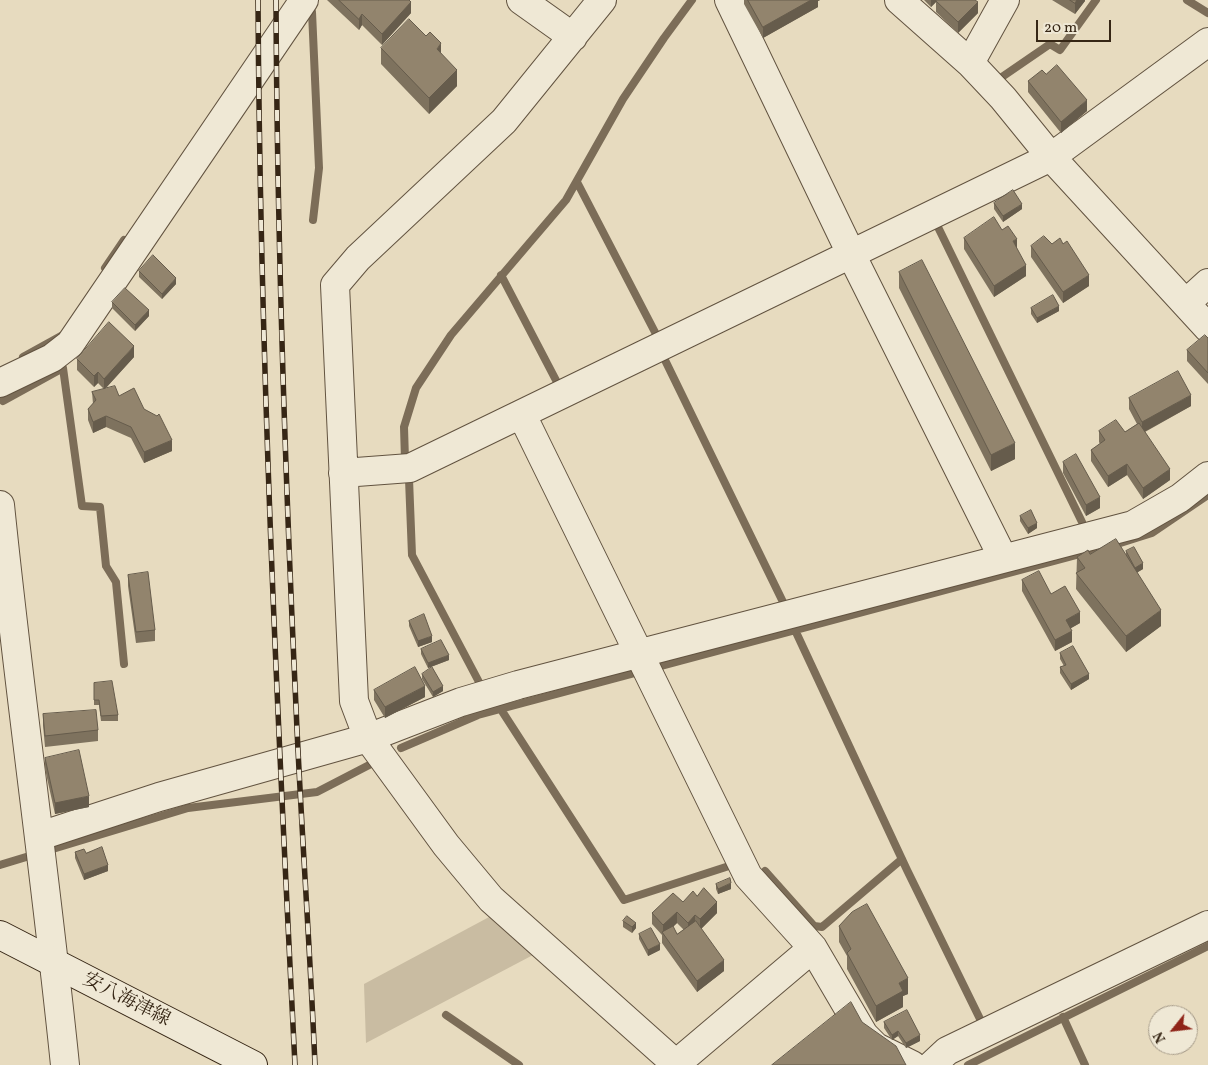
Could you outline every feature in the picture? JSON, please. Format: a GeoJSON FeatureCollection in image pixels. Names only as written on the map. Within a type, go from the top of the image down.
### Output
{"type":"FeatureCollection","features":[{"type":"Feature","properties":{"kind":"street"},"geometry":{"type":"LineString","coordinates":[[0,383],[52,358],[70,344],[304,0]]}},
{"type":"Feature","properties":{"kind":"street"},"geometry":{"type":"LineString","coordinates":[[521,0],[573,37]]}},
{"type":"Feature","properties":{"kind":"street"},"geometry":{"type":"LineString","coordinates":[[602,0],[504,120],[358,258],[335,285],[354,701],[368,738],[446,845],[491,899],[677,1065],[813,948]]}},
{"type":"Feature","properties":{"kind":"street"},"geometry":{"type":"LineString","coordinates":[[729,0],[1003,558]]}},
{"type":"Feature","properties":{"kind":"street"},"geometry":{"type":"LineString","coordinates":[[899,0],[970,64],[1003,98],[1052,157],[1208,328]]}},
{"type":"Feature","properties":{"kind":"street"},"geometry":{"type":"LineString","coordinates":[[970,64],[1005,0]]}},
{"type":"Feature","properties":{"kind":"street"},"geometry":{"type":"LineString","coordinates":[[343,473],[410,468],[1052,157],[1208,42]]}},
{"type":"Feature","properties":{"kind":"street"},"geometry":{"type":"LineString","coordinates":[[1186,303],[1208,283]]}},
{"type":"Feature","properties":{"kind":"street"},"geometry":{"type":"LineString","coordinates":[[522,415],[640,652],[748,876],[813,948],[864,1035],[876,1047],[912,1065]]}},
{"type":"Feature","properties":{"kind":"street"},"geometry":{"type":"LineString","coordinates":[[40,836],[159,797],[368,738],[461,702],[640,652],[1132,525],[1180,498],[1208,476]]}},
{"type":"Feature","properties":{"kind":"street"},"geometry":{"type":"LineString","coordinates":[[0,505],[5,612],[40,836],[65,1065]]}},
{"type":"Feature","properties":{"kind":"street"},"geometry":{"type":"LineString","coordinates":[[932,1065],[947,1051],[1208,926]]}},
{"type":"Feature","properties":{"kind":"street","name":"安八海津線"},"geometry":{"type":"LineString","coordinates":[[0,935],[253,1065]]}},
{"type":"Feature","properties":{"kind":"shaded area"},"geometry":{"type":"Polygon","coordinates":[[[491,916],[533,955],[366,1043],[364,984],[491,916]]]}},
{"type":"Feature","properties":{"kind":"building"},"geometry":{"type":"Polygon","coordinates":[[[339,0],[409,0],[411,2],[382,34],[362,14],[359,19],[339,0]]]}},
{"type":"Feature","properties":{"kind":"building"},"geometry":{"type":"Polygon","coordinates":[[[748,0],[811,0],[763,27],[748,0]]]}},
{"type":"Feature","properties":{"kind":"building"},"geometry":{"type":"Polygon","coordinates":[[[937,0],[975,0],[978,2],[958,22],[937,0]]]}},
{"type":"Feature","properties":{"kind":"building"},"geometry":{"type":"Polygon","coordinates":[[[409,19],[426,36],[430,32],[441,43],[437,49],[457,70],[429,98],[381,48],[409,19]]]}},
{"type":"Feature","properties":{"kind":"building"},"geometry":{"type":"Polygon","coordinates":[[[1057,65],[1087,100],[1061,122],[1028,81],[1042,70],[1046,74],[1057,65]]]}},
{"type":"Feature","properties":{"kind":"building"},"geometry":{"type":"Polygon","coordinates":[[[1013,190],[1022,204],[1003,216],[994,203],[1013,190]]]}},
{"type":"Feature","properties":{"kind":"building"},"geometry":{"type":"Polygon","coordinates":[[[994,217],[1002,230],[1008,226],[1017,239],[1013,241],[1026,265],[994,286],[964,238],[994,217]]]}},
{"type":"Feature","properties":{"kind":"building"},"geometry":{"type":"Polygon","coordinates":[[[1044,236],[1052,244],[1060,238],[1063,244],[1067,241],[1089,275],[1063,292],[1031,246],[1044,236]]]}},
{"type":"Feature","properties":{"kind":"building"},"geometry":{"type":"Polygon","coordinates":[[[153,255],[176,278],[162,294],[139,271],[153,255]]]}},
{"type":"Feature","properties":{"kind":"building"},"geometry":{"type":"Polygon","coordinates":[[[922,260],[1015,443],[991,455],[899,272],[922,260]]]}},
{"type":"Feature","properties":{"kind":"building"},"geometry":{"type":"Polygon","coordinates":[[[125,288],[149,310],[135,325],[112,302],[125,288]]]}},
{"type":"Feature","properties":{"kind":"building"},"geometry":{"type":"Polygon","coordinates":[[[1053,295],[1059,306],[1037,318],[1031,308],[1053,295]]]}},
{"type":"Feature","properties":{"kind":"building"},"geometry":{"type":"Polygon","coordinates":[[[109,322],[134,346],[104,379],[98,372],[94,376],[77,359],[109,322]]]}},
{"type":"Feature","properties":{"kind":"building"},"geometry":{"type":"Polygon","coordinates":[[[1205,335],[1208,338],[1208,373],[1187,350],[1205,335]]]}},
{"type":"Feature","properties":{"kind":"building"},"geometry":{"type":"Polygon","coordinates":[[[1178,371],[1191,395],[1142,422],[1129,398],[1178,371]]]}},
{"type":"Feature","properties":{"kind":"building"},"geometry":{"type":"Polygon","coordinates":[[[115,386],[119,396],[134,388],[144,409],[157,416],[159,414],[172,440],[144,452],[131,427],[106,416],[93,422],[88,409],[96,400],[92,392],[115,386]]]}},
{"type":"Feature","properties":{"kind":"building"},"geometry":{"type":"Polygon","coordinates":[[[1116,420],[1125,432],[1139,423],[1170,469],[1143,488],[1127,464],[1108,476],[1091,450],[1105,440],[1099,431],[1116,420]]]}},
{"type":"Feature","properties":{"kind":"building"},"geometry":{"type":"Polygon","coordinates":[[[1076,454],[1100,497],[1086,505],[1063,462],[1076,454]]]}},
{"type":"Feature","properties":{"kind":"building"},"geometry":{"type":"Polygon","coordinates":[[[1031,510],[1037,523],[1028,528],[1020,516],[1031,510]]]}},
{"type":"Feature","properties":{"kind":"building"},"geometry":{"type":"Polygon","coordinates":[[[1116,539],[1161,610],[1126,636],[1076,573],[1085,568],[1077,557],[1088,550],[1090,554],[1116,539]]]}},
{"type":"Feature","properties":{"kind":"building"},"geometry":{"type":"Polygon","coordinates":[[[1134,547],[1143,563],[1135,568],[1126,551],[1134,547]]]}},
{"type":"Feature","properties":{"kind":"building"},"geometry":{"type":"Polygon","coordinates":[[[1039,571],[1051,594],[1065,586],[1080,612],[1066,620],[1072,631],[1055,640],[1022,580],[1039,571]]]}},
{"type":"Feature","properties":{"kind":"building"},"geometry":{"type":"Polygon","coordinates":[[[148,572],[155,630],[136,632],[128,575],[148,572]]]}},
{"type":"Feature","properties":{"kind":"building"},"geometry":{"type":"Polygon","coordinates":[[[424,614],[432,636],[418,641],[409,621],[424,614]]]}},
{"type":"Feature","properties":{"kind":"building"},"geometry":{"type":"Polygon","coordinates":[[[441,640],[449,655],[428,663],[421,649],[441,640]]]}},
{"type":"Feature","properties":{"kind":"building"},"geometry":{"type":"Polygon","coordinates":[[[1073,646],[1089,674],[1071,684],[1060,667],[1066,665],[1060,653],[1073,646]]]}},
{"type":"Feature","properties":{"kind":"building"},"geometry":{"type":"Polygon","coordinates":[[[415,667],[425,686],[385,707],[374,690],[415,667]]]}},
{"type":"Feature","properties":{"kind":"building"},"geometry":{"type":"Polygon","coordinates":[[[432,667],[443,686],[433,692],[422,674],[432,667]]]}},
{"type":"Feature","properties":{"kind":"building"},"geometry":{"type":"Polygon","coordinates":[[[112,681],[118,715],[101,716],[99,700],[94,700],[94,683],[112,681]]]}},
{"type":"Feature","properties":{"kind":"building"},"geometry":{"type":"Polygon","coordinates":[[[96,710],[98,730],[45,736],[43,714],[96,710]]]}},
{"type":"Feature","properties":{"kind":"building"},"geometry":{"type":"Polygon","coordinates":[[[79,750],[89,796],[55,803],[45,758],[79,750]]]}},
{"type":"Feature","properties":{"kind":"building"},"geometry":{"type":"Polygon","coordinates":[[[102,847],[108,865],[84,874],[75,852],[84,849],[86,853],[102,847]]]}},
{"type":"Feature","properties":{"kind":"building"},"geometry":{"type":"Polygon","coordinates":[[[730,878],[731,883],[718,889],[716,884],[730,878]]]}},
{"type":"Feature","properties":{"kind":"building"},"geometry":{"type":"Polygon","coordinates":[[[704,888],[717,902],[700,919],[695,915],[688,923],[677,912],[663,925],[652,913],[673,893],[683,902],[693,891],[697,896],[704,888]]]}},
{"type":"Feature","properties":{"kind":"building"},"geometry":{"type":"Polygon","coordinates":[[[867,904],[908,978],[899,983],[903,991],[876,1006],[847,953],[851,949],[839,926],[852,912],[867,904]]]}},
{"type":"Feature","properties":{"kind":"building"},"geometry":{"type":"Polygon","coordinates":[[[627,916],[636,923],[632,927],[623,921],[627,916]]]}},
{"type":"Feature","properties":{"kind":"building"},"geometry":{"type":"Polygon","coordinates":[[[696,921],[724,960],[697,981],[662,932],[673,926],[677,934],[696,921]]]}},
{"type":"Feature","properties":{"kind":"building"},"geometry":{"type":"Polygon","coordinates":[[[651,928],[660,944],[648,950],[639,934],[651,928]]]}},
{"type":"Feature","properties":{"kind":"building"},"geometry":{"type":"Polygon","coordinates":[[[851,1002],[862,1022],[896,1046],[906,1065],[772,1065],[851,1002]]]}},
{"type":"Feature","properties":{"kind":"building"},"geometry":{"type":"Polygon","coordinates":[[[907,1010],[920,1035],[906,1043],[898,1031],[892,1035],[884,1022],[907,1010]]]}},
{"type":"Feature","properties":{"kind":"waterway"},"geometry":{"type":"LineString","coordinates":[[405,460],[404,427],[416,388],[451,335],[566,200],[623,99],[692,0]]}},
{"type":"Feature","properties":{"kind":"waterway"},"geometry":{"type":"LineString","coordinates":[[1003,83],[999,79],[1050,44],[1060,50],[1096,0]]}},
{"type":"Feature","properties":{"kind":"waterway"},"geometry":{"type":"LineString","coordinates":[[1187,0],[1208,13]]}},
{"type":"Feature","properties":{"kind":"waterway"},"geometry":{"type":"LineString","coordinates":[[312,12],[319,168],[313,220]]}},
{"type":"Feature","properties":{"kind":"waterway"},"geometry":{"type":"LineString","coordinates":[[577,182],[658,338]]}},
{"type":"Feature","properties":{"kind":"waterway"},"geometry":{"type":"LineString","coordinates":[[936,223],[1082,522]]}},
{"type":"Feature","properties":{"kind":"waterway"},"geometry":{"type":"LineString","coordinates":[[105,268],[124,240]]}},
{"type":"Feature","properties":{"kind":"waterway"},"geometry":{"type":"LineString","coordinates":[[501,275],[559,386]]}},
{"type":"Feature","properties":{"kind":"waterway"},"geometry":{"type":"LineString","coordinates":[[23,357],[61,336]]}},
{"type":"Feature","properties":{"kind":"waterway"},"geometry":{"type":"LineString","coordinates":[[663,356],[783,602]]}},
{"type":"Feature","properties":{"kind":"waterway"},"geometry":{"type":"LineString","coordinates":[[3,401],[63,368],[82,506],[100,507],[106,566],[116,582],[124,664]]}},
{"type":"Feature","properties":{"kind":"waterway"},"geometry":{"type":"LineString","coordinates":[[414,477],[409,479],[412,555],[479,682]]}},
{"type":"Feature","properties":{"kind":"waterway"},"geometry":{"type":"LineString","coordinates":[[401,748],[478,715],[1114,545],[1152,533],[1208,495]]}},
{"type":"Feature","properties":{"kind":"waterway"},"geometry":{"type":"LineString","coordinates":[[795,630],[907,870],[982,1023]]}},
{"type":"Feature","properties":{"kind":"waterway"},"geometry":{"type":"LineString","coordinates":[[500,708],[624,900],[729,866]]}},
{"type":"Feature","properties":{"kind":"waterway"},"geometry":{"type":"LineString","coordinates":[[0,865],[188,808],[317,792],[373,763]]}},
{"type":"Feature","properties":{"kind":"waterway"},"geometry":{"type":"LineString","coordinates":[[765,871],[814,926],[822,927],[902,859]]}},
{"type":"Feature","properties":{"kind":"waterway"},"geometry":{"type":"LineString","coordinates":[[968,1065],[1208,946]]}},
{"type":"Feature","properties":{"kind":"waterway"},"geometry":{"type":"LineString","coordinates":[[446,1015],[519,1065]]}},
{"type":"Feature","properties":{"kind":"waterway"},"geometry":{"type":"LineString","coordinates":[[1063,1017],[1085,1065]]}},
{"type":"Feature","properties":{"kind":"railway"},"geometry":{"type":"LineString","coordinates":[[258,0],[259,133],[266,399],[276,666],[295,1065]]}},
{"type":"Feature","properties":{"kind":"railway"},"geometry":{"type":"LineString","coordinates":[[276,0],[278,177],[285,442],[298,752],[315,1065]]}}]}
